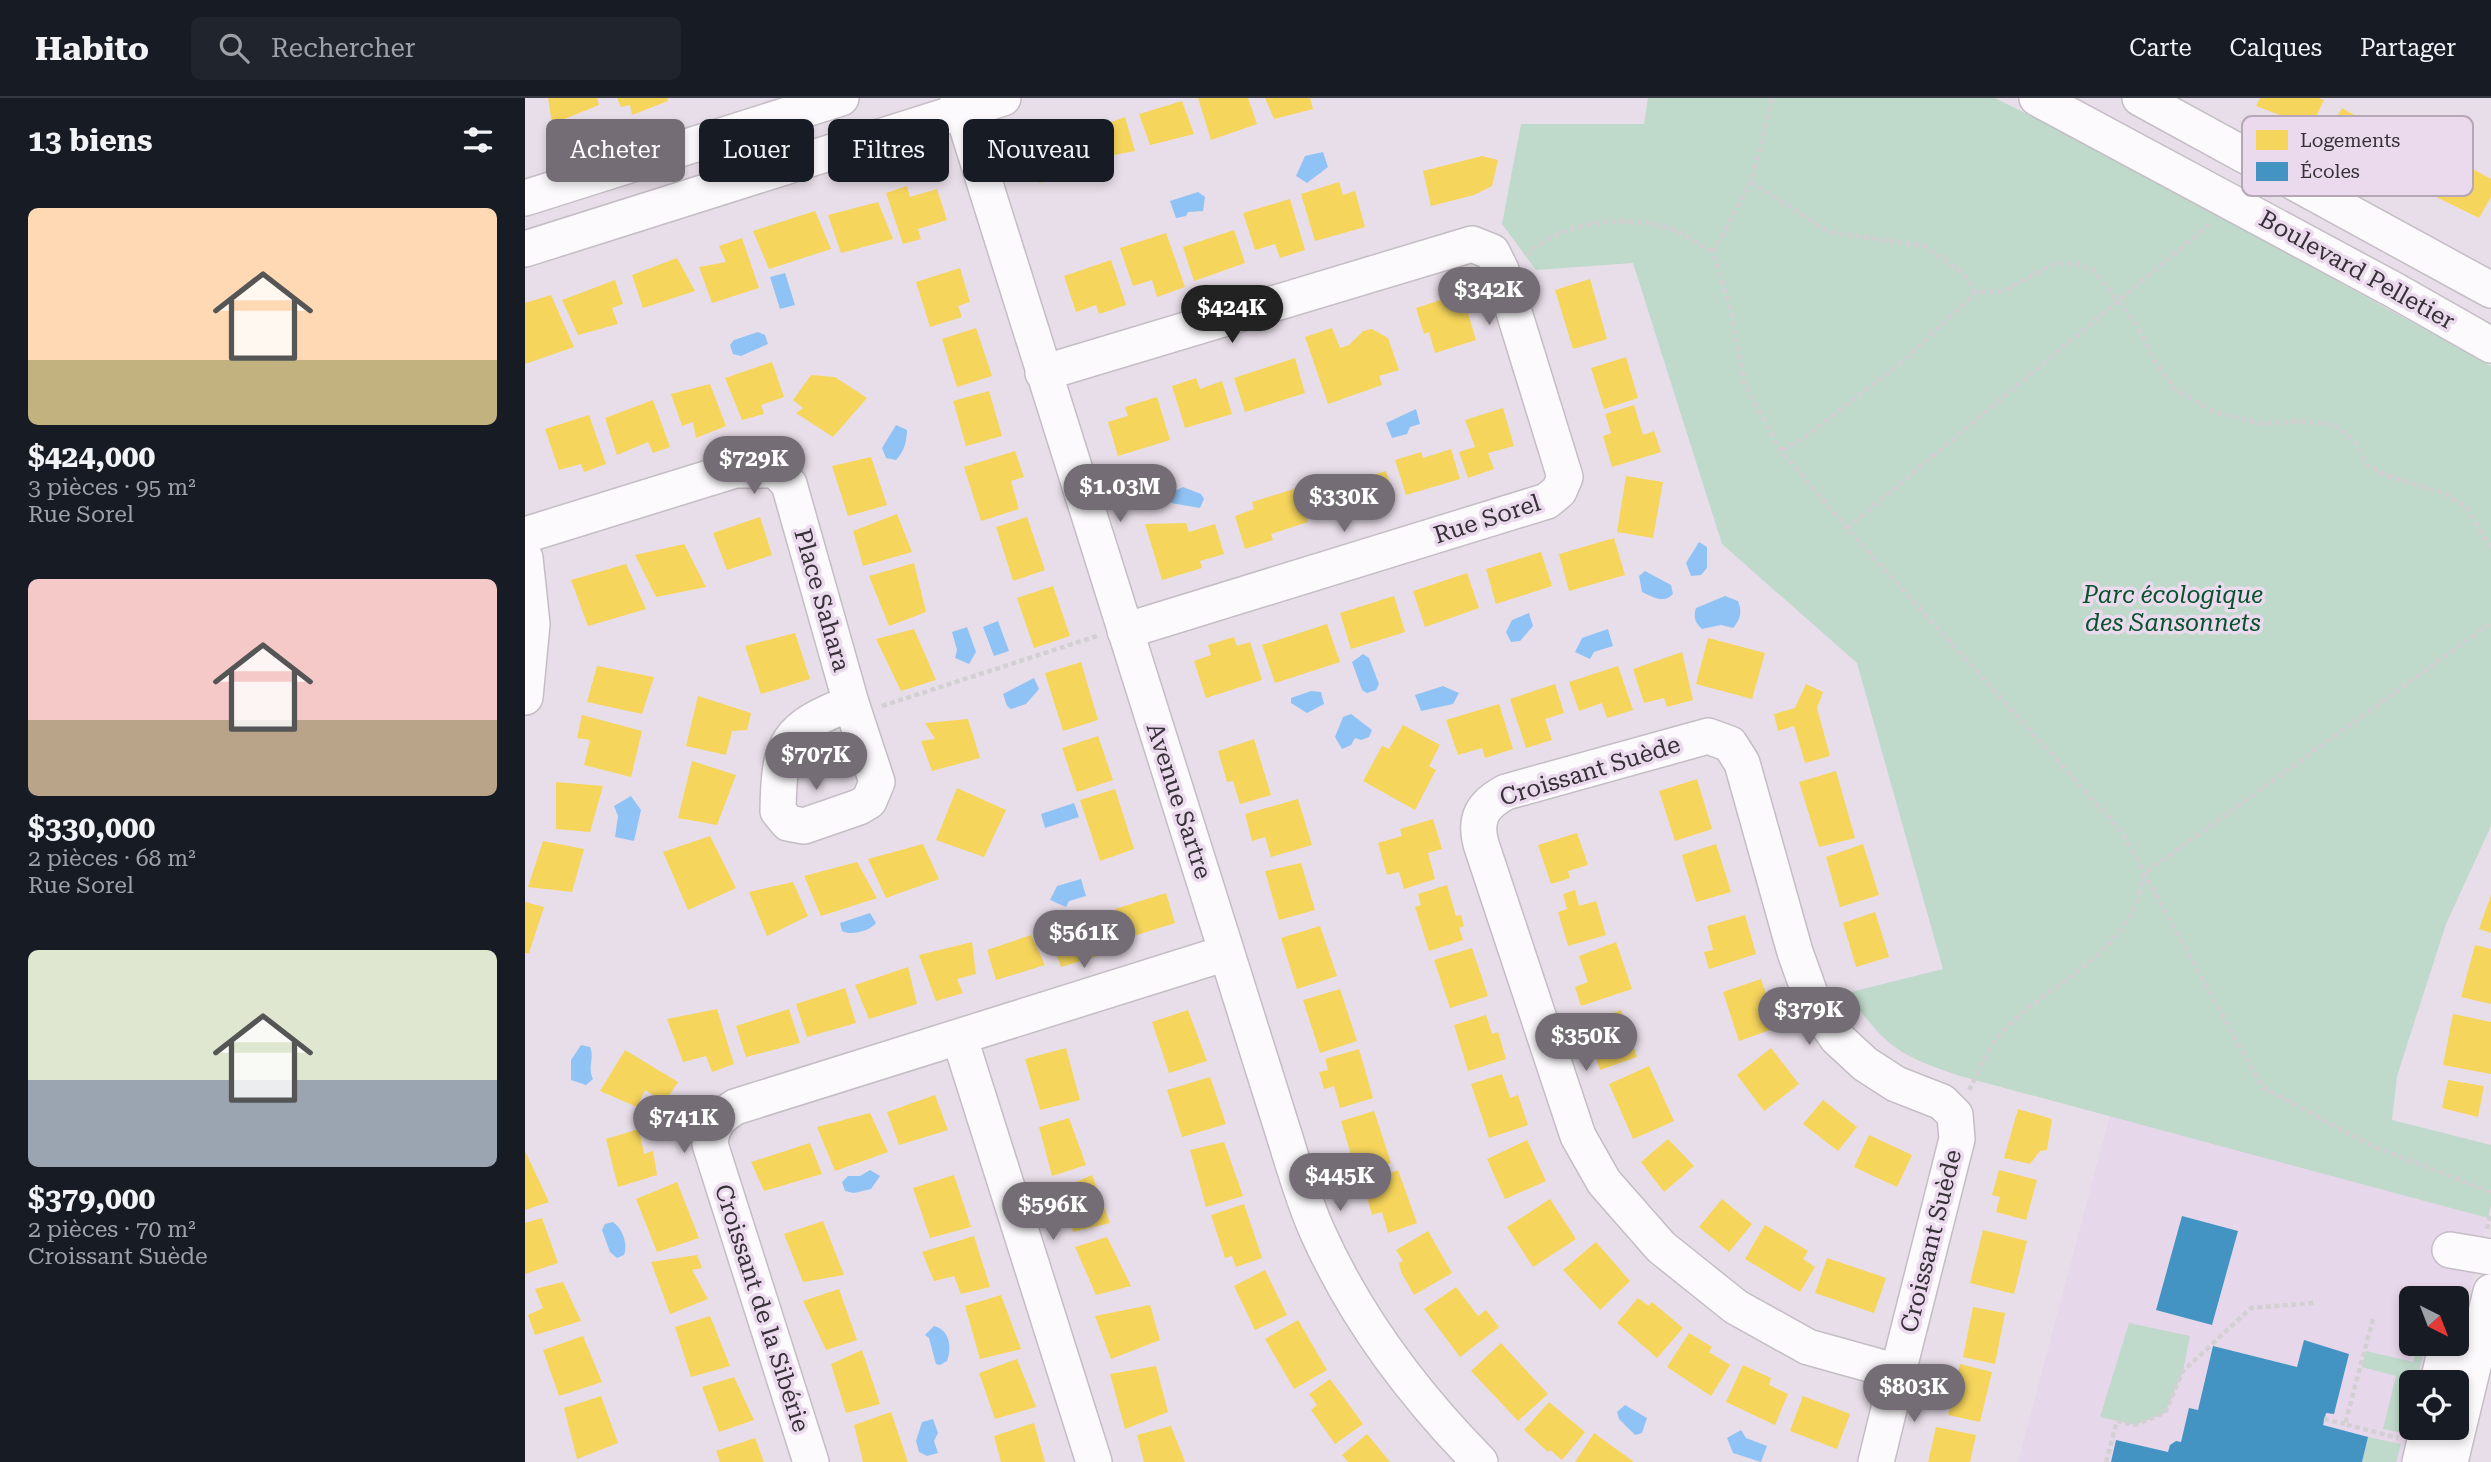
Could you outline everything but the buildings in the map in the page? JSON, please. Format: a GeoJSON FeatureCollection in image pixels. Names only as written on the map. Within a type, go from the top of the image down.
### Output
{"type":"FeatureCollection","features":[{"type":"Feature","properties":{"kind":"street"},"geometry":{"type":"LineString","coordinates":[[525,198],[841,98]]}},
{"type":"Feature","properties":{"kind":"street"},"geometry":{"type":"LineString","coordinates":[[525,249],[960,104],[1003,98]]}},
{"type":"Feature","properties":{"kind":"street","name":"Boulevard Pelletier"},"geometry":{"type":"LineString","coordinates":[[2037,98],[2395,290],[2491,345]]}},
{"type":"Feature","properties":{"kind":"street","name":"Boulevard Pelletier"},"geometry":{"type":"LineString","coordinates":[[2140,98],[2242,154]]}},
{"type":"Feature","properties":{"kind":"street","name":"Avenue Sartre"},"geometry":{"type":"LineString","coordinates":[[960,104],[1309,1207],[1334,1266],[1381,1345],[1409,1384],[1480,1462]]}},
{"type":"Feature","properties":{"kind":"street","name":"Boulevard Pelletier"},"geometry":{"type":"LineString","coordinates":[[2319,196],[2491,290]]}},
{"type":"Feature","properties":{"kind":"street","name":"Rue Sorel"},"geometry":{"type":"LineString","coordinates":[[1043,373],[1472,244],[1492,252],[1501,270],[1565,477],[1559,491],[1547,501],[1125,631]]}},
{"type":"Feature","properties":{"kind":"street","name":"Place Sahara"},"geometry":{"type":"LineString","coordinates":[[525,535],[735,470],[776,470],[789,484],[853,709]]}},
{"type":"Feature","properties":{"kind":"street"},"geometry":{"type":"LineString","coordinates":[[525,558],[532,648],[525,698]]}},
{"type":"Feature","properties":{"kind":"street","name":"Croissant Suède"},"geometry":{"type":"LineString","coordinates":[[1876,1462],[1957,1139],[1955,1115],[1942,1102],[1896,1084],[1865,1064],[1837,1038],[1814,1006],[1795,952],[1742,763],[1730,744],[1708,736],[1506,792],[1485,806],[1478,818],[1481,844],[1578,1136],[1604,1182],[1661,1247],[1736,1307],[1808,1347],[1898,1372]]}},
{"type":"Feature","properties":{"kind":"street","name":"Croissant de la Sibérie"},"geometry":{"type":"LineString","coordinates":[[811,1462],[710,1143],[711,1128],[721,1116],[735,1107],[960,1039],[1227,953]]}},
{"type":"Feature","properties":{"kind":"street"},"geometry":{"type":"LineString","coordinates":[[960,1039],[1094,1462]]}},
{"type":"Feature","properties":{"kind":"street"},"geometry":{"type":"LineString","coordinates":[[2450,1250],[2491,1258]]}},
{"type":"Feature","properties":{"kind":"street"},"geometry":{"type":"LineString","coordinates":[[2469,1329],[2491,1292]]}},
{"type":"Feature","properties":{"kind":"street"},"geometry":{"type":"LineString","coordinates":[[2430,1449],[2457,1356]]}},
{"type":"Feature","properties":{"kind":"path"},"geometry":{"type":"LineString","coordinates":[[1772,98],[1751,182],[1713,252],[1731,312],[1744,383],[1781,451],[1847,528],[2121,831],[2262,1087],[2370,1145],[2491,1192]]}},
{"type":"Feature","properties":{"kind":"path"},"geometry":{"type":"LineString","coordinates":[[1751,182],[1829,232],[1924,246],[1962,272],[1976,292]]}},
{"type":"Feature","properties":{"kind":"path"},"geometry":{"type":"LineString","coordinates":[[1847,528],[2221,214]]}},
{"type":"Feature","properties":{"kind":"path"},"geometry":{"type":"LineString","coordinates":[[1501,270],[1540,242],[1580,226],[1616,220],[1666,227],[1713,252]]}},
{"type":"Feature","properties":{"kind":"path"},"geometry":{"type":"LineString","coordinates":[[1781,451],[1804,439],[1909,356],[1976,292],[2004,291],[2053,264],[2076,263],[2093,270],[2119,301],[2136,323],[2153,359],[2175,389],[2214,412],[2262,424],[2298,421],[2334,425],[2355,442],[2367,465],[2388,477],[2442,492],[2466,507],[2491,548]]}},
{"type":"Feature","properties":{"kind":"path"},"geometry":{"type":"LineString","coordinates":[[1955,1115],[1996,1039],[2073,978],[2106,946],[2132,913],[2145,873],[2491,624]]}},
{"type":"Feature","properties":{"kind":"path"},"geometry":{"type":"LineString","coordinates":[[853,709],[1101,634],[1125,631]]}},
{"type":"Feature","properties":{"kind":"path"},"geometry":{"type":"LineString","coordinates":[[2106,1462],[2117,1421],[2135,1425],[2165,1413],[2183,1371],[2251,1308],[2314,1303]]}},
{"type":"Feature","properties":{"kind":"path"},"geometry":{"type":"LineString","coordinates":[[2345,1424],[2373,1319]]}},
{"type":"Feature","properties":{"kind":"path"},"geometry":{"type":"LineString","coordinates":[[2325,1419],[2430,1449]]}},
{"type":"Feature","properties":{"kind":"shaded area"},"geometry":{"type":"Polygon","coordinates":[[[2110,1115],[2488,1218],[2469,1294],[2469,1286],[2399,1286],[2399,1356],[2454,1356],[2450,1370],[2399,1370],[2399,1440],[2417,1440],[2427,1462],[2018,1462],[2110,1115]]]}},
{"type":"Feature","properties":{"kind":"green space","name":"Parc écologique des Sansonnets"},"geometry":{"type":"Polygon","coordinates":[[[1648,98],[1995,98],[2131,167],[2491,366],[2491,826],[2446,924],[2397,1076],[2392,1120],[2491,1145],[2491,1205],[2488,1218],[1960,1076],[1922,1062],[1895,1047],[1872,1026],[1847,993],[1943,969],[1857,663],[1722,544],[1633,263],[1536,270],[1502,224],[1521,124],[1644,124],[1648,98]]]}},
{"type":"Feature","properties":{"kind":"green space"},"geometry":{"type":"Polygon","coordinates":[[[2129,1323],[2190,1336],[2183,1371],[2165,1413],[2135,1425],[2100,1417],[2129,1323]]]}},
{"type":"Feature","properties":{"kind":"green space"},"geometry":{"type":"Polygon","coordinates":[[[2366,1351],[2413,1362],[2415,1356],[2423,1356],[2419,1370],[2399,1370],[2399,1432],[2383,1429],[2396,1376],[2362,1367],[2366,1351]]]}},
{"type":"Feature","properties":{"kind":"green space"},"geometry":{"type":"Polygon","coordinates":[[[2368,1437],[2401,1444],[2396,1462],[2362,1462],[2368,1437]]]}},
{"type":"Feature","properties":{"kind":"water"},"geometry":{"type":"Polygon","coordinates":[[[1323,152],[1328,167],[1307,183],[1296,176],[1305,156],[1323,152]]]}},
{"type":"Feature","properties":{"kind":"water"},"geometry":{"type":"Polygon","coordinates":[[[1198,192],[1205,197],[1203,211],[1188,212],[1186,216],[1176,218],[1170,201],[1198,192]]]}},
{"type":"Feature","properties":{"kind":"water"},"geometry":{"type":"Polygon","coordinates":[[[785,273],[795,305],[780,309],[770,277],[785,273]]]}},
{"type":"Feature","properties":{"kind":"water"},"geometry":{"type":"Polygon","coordinates":[[[758,332],[765,335],[768,344],[741,356],[733,354],[730,345],[734,340],[758,332]]]}},
{"type":"Feature","properties":{"kind":"water"},"geometry":{"type":"Polygon","coordinates":[[[1416,409],[1420,424],[1410,427],[1407,434],[1392,438],[1386,423],[1416,409]]]}},
{"type":"Feature","properties":{"kind":"water"},"geometry":{"type":"Polygon","coordinates":[[[896,425],[907,430],[905,446],[896,460],[886,458],[882,448],[896,425]]]}},
{"type":"Feature","properties":{"kind":"water"},"geometry":{"type":"Polygon","coordinates":[[[1183,487],[1201,494],[1204,499],[1200,508],[1171,503],[1170,493],[1183,487]]]}},
{"type":"Feature","properties":{"kind":"water"},"geometry":{"type":"Polygon","coordinates":[[[1699,542],[1707,547],[1707,568],[1701,575],[1691,576],[1686,563],[1699,542]]]}},
{"type":"Feature","properties":{"kind":"water"},"geometry":{"type":"Polygon","coordinates":[[[1645,571],[1671,585],[1673,594],[1662,599],[1642,592],[1639,576],[1645,571]]]}},
{"type":"Feature","properties":{"kind":"water"},"geometry":{"type":"Polygon","coordinates":[[[1725,596],[1738,601],[1740,615],[1736,625],[1733,628],[1721,625],[1702,629],[1695,620],[1696,608],[1725,596]]]}},
{"type":"Feature","properties":{"kind":"water"},"geometry":{"type":"Polygon","coordinates":[[[1529,613],[1533,626],[1520,641],[1511,642],[1506,632],[1512,620],[1529,613]]]}},
{"type":"Feature","properties":{"kind":"water"},"geometry":{"type":"Polygon","coordinates":[[[998,621],[1009,651],[994,656],[983,627],[998,621]]]}},
{"type":"Feature","properties":{"kind":"water"},"geometry":{"type":"Polygon","coordinates":[[[967,627],[976,652],[969,664],[955,658],[957,650],[952,632],[967,627]]]}},
{"type":"Feature","properties":{"kind":"water"},"geometry":{"type":"Polygon","coordinates":[[[1608,629],[1613,646],[1594,652],[1590,659],[1575,652],[1582,638],[1608,629]]]}},
{"type":"Feature","properties":{"kind":"water"},"geometry":{"type":"Polygon","coordinates":[[[1363,654],[1369,658],[1379,684],[1376,690],[1367,693],[1362,690],[1352,662],[1363,654]]]}},
{"type":"Feature","properties":{"kind":"water"},"geometry":{"type":"Polygon","coordinates":[[[1034,678],[1039,689],[1026,704],[1011,709],[1007,706],[1003,694],[1034,678]]]}},
{"type":"Feature","properties":{"kind":"water"},"geometry":{"type":"Polygon","coordinates":[[[1443,686],[1459,693],[1453,704],[1421,711],[1415,695],[1443,686]]]}},
{"type":"Feature","properties":{"kind":"water"},"geometry":{"type":"Polygon","coordinates":[[[1311,691],[1321,692],[1324,704],[1307,713],[1291,703],[1291,698],[1311,691]]]}},
{"type":"Feature","properties":{"kind":"water"},"geometry":{"type":"Polygon","coordinates":[[[1351,714],[1372,730],[1369,737],[1361,740],[1355,738],[1351,745],[1342,749],[1335,737],[1343,717],[1351,714]]]}},
{"type":"Feature","properties":{"kind":"water"},"geometry":{"type":"Polygon","coordinates":[[[631,796],[641,810],[634,841],[615,837],[618,816],[614,806],[631,796]]]}},
{"type":"Feature","properties":{"kind":"water"},"geometry":{"type":"Polygon","coordinates":[[[1074,803],[1079,817],[1045,828],[1041,814],[1074,803]]]}},
{"type":"Feature","properties":{"kind":"water"},"geometry":{"type":"Polygon","coordinates":[[[1081,879],[1086,896],[1069,901],[1066,907],[1050,900],[1057,886],[1081,879]]]}},
{"type":"Feature","properties":{"kind":"water"},"geometry":{"type":"Polygon","coordinates":[[[870,913],[876,923],[869,928],[855,933],[842,931],[840,923],[870,913]]]}},
{"type":"Feature","properties":{"kind":"water"},"geometry":{"type":"Polygon","coordinates":[[[581,1045],[590,1047],[592,1055],[593,1079],[586,1085],[571,1080],[571,1060],[581,1045]]]}},
{"type":"Feature","properties":{"kind":"water"},"geometry":{"type":"Polygon","coordinates":[[[870,1170],[880,1176],[871,1189],[854,1193],[845,1191],[842,1182],[848,1176],[860,1176],[870,1170]]]}},
{"type":"Feature","properties":{"kind":"water"},"geometry":{"type":"Polygon","coordinates":[[[613,1222],[625,1242],[624,1255],[617,1258],[610,1252],[602,1230],[605,1224],[613,1222]]]}},
{"type":"Feature","properties":{"kind":"water"},"geometry":{"type":"Polygon","coordinates":[[[934,1326],[943,1331],[949,1345],[947,1361],[940,1365],[936,1364],[929,1338],[925,1335],[934,1326]]]}},
{"type":"Feature","properties":{"kind":"water"},"geometry":{"type":"Polygon","coordinates":[[[1625,1405],[1647,1418],[1642,1433],[1635,1435],[1619,1419],[1617,1412],[1625,1405]]]}},
{"type":"Feature","properties":{"kind":"water"},"geometry":{"type":"Polygon","coordinates":[[[933,1419],[938,1433],[934,1441],[938,1453],[927,1456],[919,1452],[916,1441],[922,1422],[933,1419]]]}},
{"type":"Feature","properties":{"kind":"water"},"geometry":{"type":"Polygon","coordinates":[[[1741,1430],[1746,1438],[1767,1446],[1761,1462],[1733,1453],[1727,1438],[1741,1430]]]}}]}
